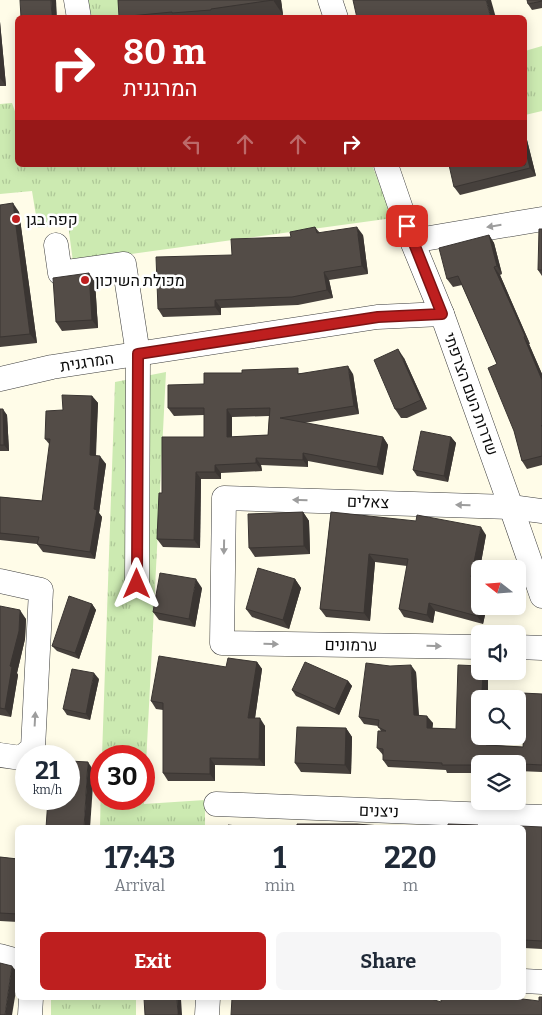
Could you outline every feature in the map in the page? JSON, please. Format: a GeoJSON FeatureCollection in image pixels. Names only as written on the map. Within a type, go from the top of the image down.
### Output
{"type":"FeatureCollection","features":[{"type":"Feature","properties":{"kind":"street"},"geometry":{"type":"LineString","coordinates":[[76,0],[78,15]]}},
{"type":"Feature","properties":{"kind":"street"},"geometry":{"type":"LineString","coordinates":[[330,0],[335,15]]}},
{"type":"Feature","properties":{"kind":"street","name":"שדרות העם הצרפתי"},"geometry":{"type":"LineString","coordinates":[[387,167],[512,507],[542,596]]}},
{"type":"Feature","properties":{"kind":"street"},"geometry":{"type":"LineString","coordinates":[[412,240],[542,219]]}},
{"type":"Feature","properties":{"kind":"street"},"geometry":{"type":"LineString","coordinates":[[56,245],[60,273],[124,264],[138,354],[137,584]]}},
{"type":"Feature","properties":{"kind":"street","name":"המרגנית"},"geometry":{"type":"LineString","coordinates":[[0,379],[52,367],[378,317],[442,314]]}},
{"type":"Feature","properties":{"kind":"street","name":"צאלים"},"geometry":{"type":"LineString","coordinates":[[222,644],[224,498],[512,507],[542,511]]}},
{"type":"Feature","properties":{"kind":"street"},"geometry":{"type":"LineString","coordinates":[[0,581],[41,590],[33,748],[20,758],[0,755]]}},
{"type":"Feature","properties":{"kind":"street","name":"ערמונים"},"geometry":{"type":"LineString","coordinates":[[222,644],[471,647]]}},
{"type":"Feature","properties":{"kind":"street"},"geometry":{"type":"LineString","coordinates":[[526,647],[542,648]]}},
{"type":"Feature","properties":{"kind":"street","name":"ניצנים"},"geometry":{"type":"LineString","coordinates":[[216,804],[542,817]]}},
{"type":"Feature","properties":{"kind":"street"},"geometry":{"type":"LineString","coordinates":[[0,956],[15,960]]}},
{"type":"Feature","properties":{"kind":"street"},"geometry":{"type":"LineString","coordinates":[[526,981],[542,982]]}},
{"type":"Feature","properties":{"kind":"street"},"geometry":{"type":"LineString","coordinates":[[30,1015],[31,1000]]}},
{"type":"Feature","properties":{"kind":"street"},"geometry":{"type":"LineString","coordinates":[[208,1000],[208,1015]]}},
{"type":"Feature","properties":{"kind":"green space"},"geometry":{"type":"Polygon","coordinates":[[[81,0],[120,0],[122,15],[83,15],[81,0]]]}},
{"type":"Feature","properties":{"kind":"green space"},"geometry":{"type":"Polygon","coordinates":[[[542,46],[542,111],[527,115],[527,50],[542,46]]]}},
{"type":"Feature","properties":{"kind":"green space"},"geometry":{"type":"Polygon","coordinates":[[[12,103],[15,111],[15,167],[373,167],[393,218],[73,262],[68,224],[38,228],[32,191],[0,194],[0,104],[12,103]]]}},
{"type":"Feature","properties":{"kind":"green space"},"geometry":{"type":"Polygon","coordinates":[[[166,372],[147,745],[102,745],[115,382],[166,372]]]}},
{"type":"Feature","properties":{"kind":"green space"},"geometry":{"type":"Polygon","coordinates":[[[205,800],[205,825],[100,825],[100,810],[155,810],[155,803],[205,800]]]}},
{"type":"Feature","properties":{"kind":"green space"},"geometry":{"type":"Polygon","coordinates":[[[51,1000],[136,1000],[136,1015],[51,1015],[51,1000]]]}},
{"type":"Feature","properties":{"kind":"building"},"geometry":{"type":"Polygon","coordinates":[[[20,0],[51,0],[52,15],[21,15],[20,0]]]}},
{"type":"Feature","properties":{"kind":"building"},"geometry":{"type":"Polygon","coordinates":[[[118,0],[273,0],[211,10],[119,15],[118,0]]]}},
{"type":"Feature","properties":{"kind":"building"},"geometry":{"type":"Polygon","coordinates":[[[353,0],[486,0],[490,15],[356,15],[353,0]]]}},
{"type":"Feature","properties":{"kind":"building"},"geometry":{"type":"Polygon","coordinates":[[[527,0],[542,0],[542,1],[528,4],[527,0]]]}},
{"type":"Feature","properties":{"kind":"building"},"geometry":{"type":"Polygon","coordinates":[[[527,156],[530,168],[454,187],[449,167],[527,167],[527,156]]]}},
{"type":"Feature","properties":{"kind":"building"},"geometry":{"type":"Polygon","coordinates":[[[13,203],[30,334],[0,337],[0,205],[13,203]]]}},
{"type":"Feature","properties":{"kind":"building"},"geometry":{"type":"Polygon","coordinates":[[[315,227],[317,233],[357,227],[362,266],[324,272],[327,290],[292,297],[215,300],[215,307],[158,309],[156,257],[232,255],[231,239],[291,237],[290,232],[315,227]]]}},
{"type":"Feature","properties":{"kind":"building"},"geometry":{"type":"Polygon","coordinates":[[[539,229],[542,229],[542,270],[538,270],[539,229]]]}},
{"type":"Feature","properties":{"kind":"building"},"geometry":{"type":"Polygon","coordinates":[[[489,235],[497,266],[494,267],[525,336],[542,380],[542,456],[522,461],[514,431],[488,368],[497,364],[458,276],[447,279],[439,248],[489,235]]]}},
{"type":"Feature","properties":{"kind":"building"},"geometry":{"type":"Polygon","coordinates":[[[89,273],[92,320],[56,322],[53,278],[89,273]]]}},
{"type":"Feature","properties":{"kind":"building"},"geometry":{"type":"Polygon","coordinates":[[[398,349],[421,400],[401,409],[395,409],[374,360],[398,349]]]}},
{"type":"Feature","properties":{"kind":"building"},"geometry":{"type":"Polygon","coordinates":[[[348,366],[354,406],[280,418],[383,437],[377,467],[303,453],[303,460],[256,458],[256,463],[215,465],[215,472],[196,472],[194,540],[157,539],[159,493],[162,493],[162,437],[204,437],[204,408],[168,408],[168,385],[204,384],[204,373],[242,373],[242,370],[298,368],[298,374],[348,366]],[[270,408],[227,409],[227,437],[268,435],[270,408]]]}},
{"type":"Feature","properties":{"kind":"building"},"geometry":{"type":"Polygon","coordinates":[[[62,395],[92,396],[90,455],[100,456],[94,509],[97,510],[90,552],[37,544],[39,537],[0,533],[0,497],[42,501],[50,439],[45,439],[46,411],[63,410],[62,395]]]}},
{"type":"Feature","properties":{"kind":"building"},"geometry":{"type":"Polygon","coordinates":[[[0,409],[3,409],[4,445],[0,445],[0,409]]]}},
{"type":"Feature","properties":{"kind":"building"},"geometry":{"type":"Polygon","coordinates":[[[421,431],[451,437],[444,476],[413,470],[421,431]]]}},
{"type":"Feature","properties":{"kind":"building"},"geometry":{"type":"Polygon","coordinates":[[[303,512],[304,546],[249,548],[248,514],[303,512]]]}},
{"type":"Feature","properties":{"kind":"building"},"geometry":{"type":"Polygon","coordinates":[[[331,512],[416,521],[417,515],[481,527],[474,560],[471,560],[471,614],[429,603],[427,615],[399,609],[408,559],[369,554],[364,613],[320,609],[331,512]]]}},
{"type":"Feature","properties":{"kind":"building"},"geometry":{"type":"Polygon","coordinates":[[[258,568],[295,579],[283,620],[246,609],[258,568]]]}},
{"type":"Feature","properties":{"kind":"building"},"geometry":{"type":"Polygon","coordinates":[[[160,573],[196,579],[189,619],[153,612],[160,573]]]}},
{"type":"Feature","properties":{"kind":"building"},"geometry":{"type":"Polygon","coordinates":[[[69,596],[92,604],[75,653],[52,646],[69,596]]]}},
{"type":"Feature","properties":{"kind":"building"},"geometry":{"type":"Polygon","coordinates":[[[0,606],[20,610],[19,631],[10,666],[12,667],[5,709],[0,708],[0,606]]]}},
{"type":"Feature","properties":{"kind":"building"},"geometry":{"type":"Polygon","coordinates":[[[159,656],[226,667],[228,658],[257,662],[248,718],[260,718],[259,759],[210,758],[210,774],[163,773],[163,703],[151,701],[159,656]]]}},
{"type":"Feature","properties":{"kind":"building"},"geometry":{"type":"Polygon","coordinates":[[[305,662],[348,681],[335,709],[292,690],[305,662]]]}},
{"type":"Feature","properties":{"kind":"building"},"geometry":{"type":"Polygon","coordinates":[[[366,663],[390,666],[411,665],[414,715],[427,716],[427,728],[456,729],[458,665],[471,666],[471,680],[483,680],[482,690],[471,690],[471,745],[523,747],[523,745],[526,745],[526,693],[542,694],[542,765],[526,764],[526,755],[471,755],[471,765],[442,765],[442,763],[383,760],[383,749],[377,748],[378,731],[386,731],[378,727],[379,720],[359,717],[366,663]]]}},
{"type":"Feature","properties":{"kind":"building"},"geometry":{"type":"Polygon","coordinates":[[[72,669],[94,673],[86,714],[63,709],[72,669]]]}},
{"type":"Feature","properties":{"kind":"building"},"geometry":{"type":"Polygon","coordinates":[[[297,727],[346,728],[345,765],[295,763],[297,727]]]}},
{"type":"Feature","properties":{"kind":"building"},"geometry":{"type":"Polygon","coordinates":[[[80,762],[88,762],[84,825],[46,825],[47,810],[80,810],[80,762]]]}},
{"type":"Feature","properties":{"kind":"building"},"geometry":{"type":"Polygon","coordinates":[[[357,824],[369,825],[297,825],[357,824]]]}},
{"type":"Feature","properties":{"kind":"building"},"geometry":{"type":"Polygon","coordinates":[[[526,826],[542,827],[542,941],[526,940],[526,826]]]}},
{"type":"Feature","properties":{"kind":"building"},"geometry":{"type":"Polygon","coordinates":[[[0,857],[15,859],[15,914],[0,913],[0,857]]]}},
{"type":"Feature","properties":{"kind":"building"},"geometry":{"type":"Polygon","coordinates":[[[0,963],[12,966],[5,1015],[0,1015],[0,963]]]}},
{"type":"Feature","properties":{"kind":"building"},"geometry":{"type":"Polygon","coordinates":[[[539,997],[542,997],[542,1015],[231,1015],[232,1000],[434,1000],[441,1002],[441,1000],[526,999],[539,1001],[539,997]]]}},
{"type":"Feature","properties":{"kind":"building"},"geometry":{"type":"Polygon","coordinates":[[[144,1000],[177,1000],[178,1015],[145,1015],[144,1000]]]}},
{"type":"Feature","properties":{"kind":"place","name":"קפה בגן"},"geometry":{"type":"Point","coordinates":[16,219]}},
{"type":"Feature","properties":{"kind":"place","name":"מכולת השיכון"},"geometry":{"type":"Point","coordinates":[85,280]}},
{"type":"Feature","properties":{"kind":"route"},"geometry":{"type":"LineString","coordinates":[[137,584],[138,354],[378,317],[442,314],[407,226]]}}]}
